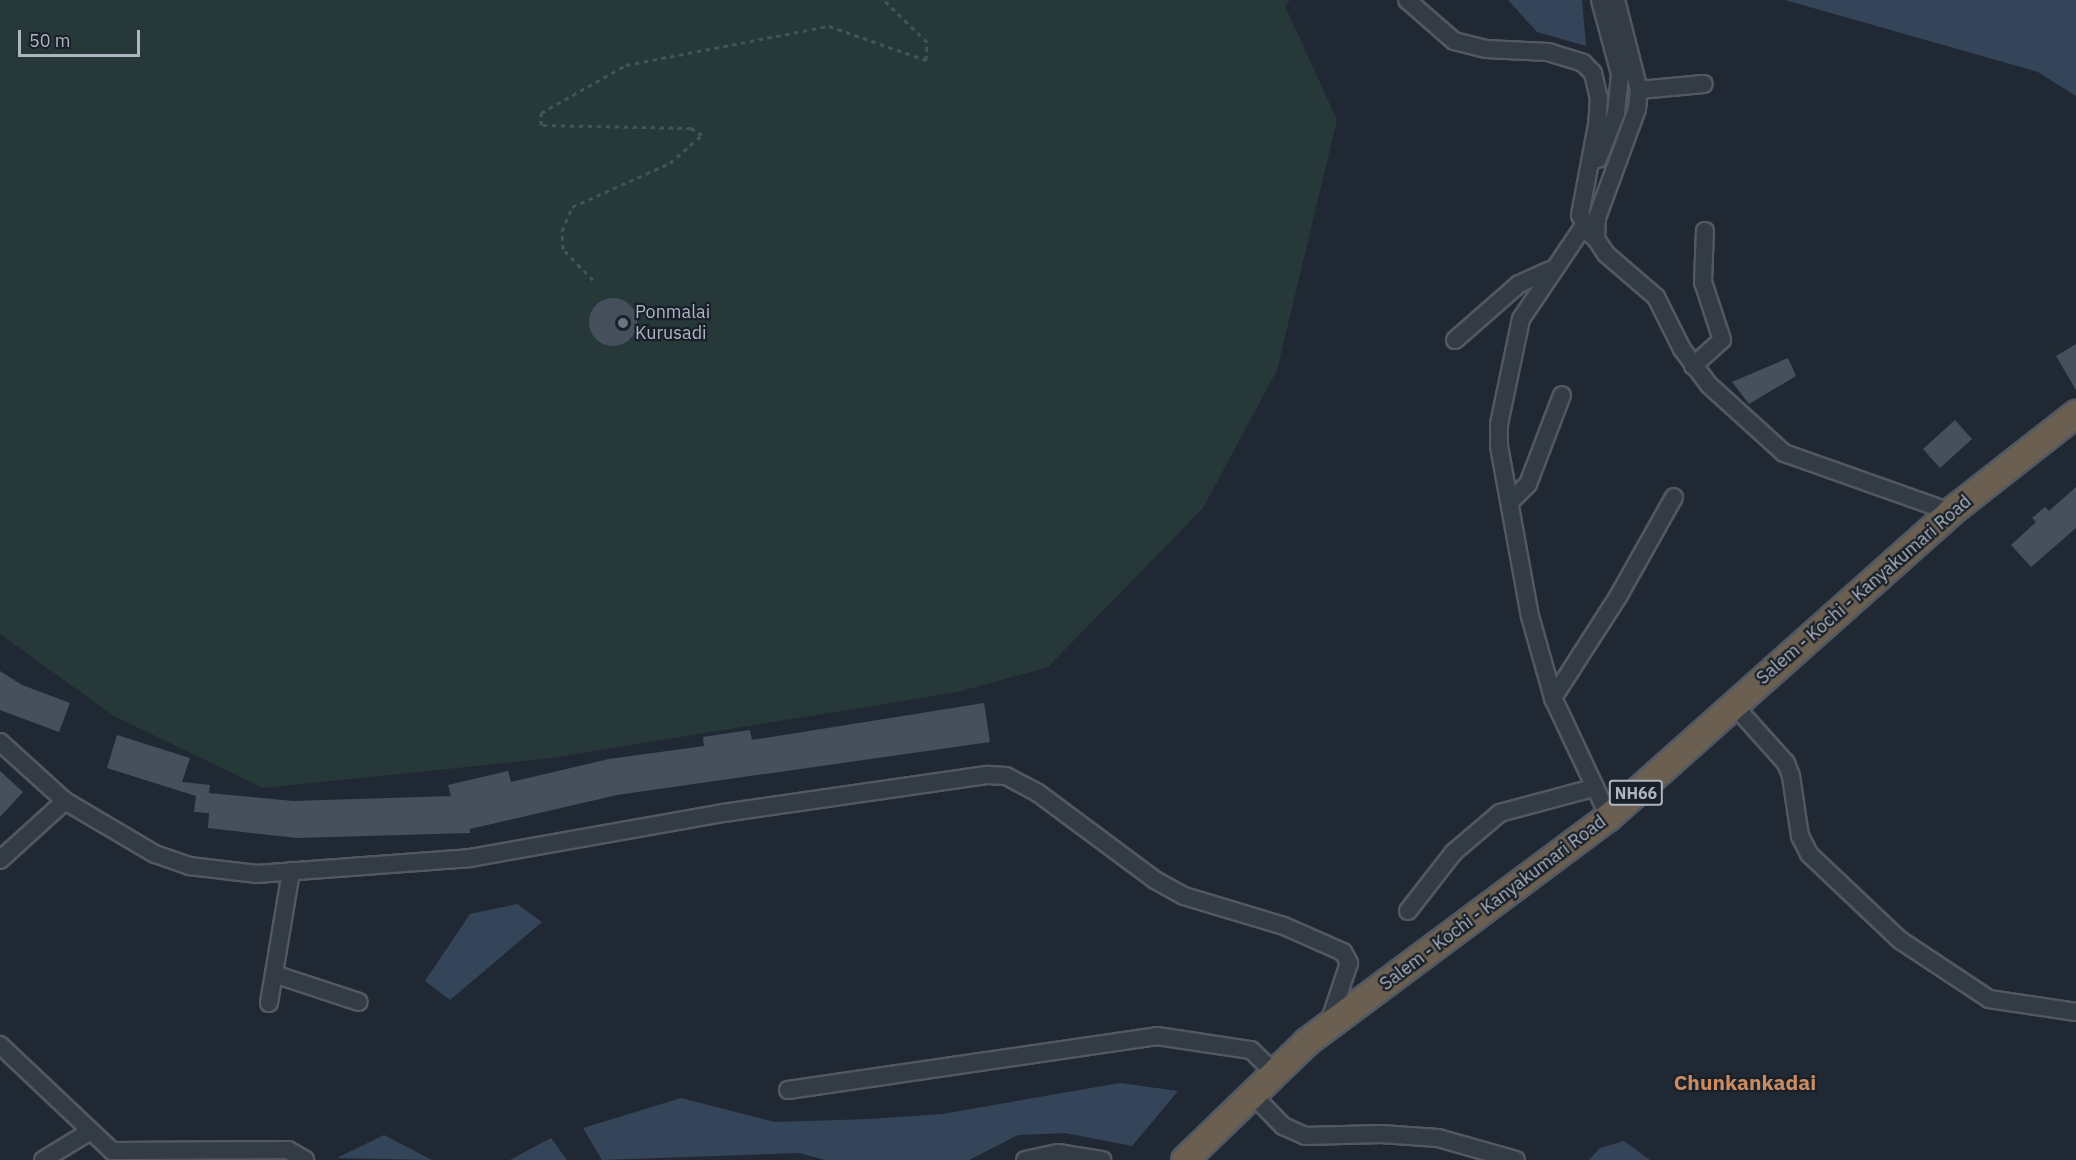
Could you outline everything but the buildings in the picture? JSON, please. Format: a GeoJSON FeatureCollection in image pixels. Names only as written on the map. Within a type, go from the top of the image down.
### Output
{"type":"FeatureCollection","features":[{"type":"Feature","properties":{"kind":"highway","name":"Salem - Kochi - Kanyakumari Road"},"geometry":{"type":"LineString","coordinates":[[1185,1160],[1275,1073],[1328,1026],[1609,817],[1733,704],[1951,512],[2076,414]]}},
{"type":"Feature","properties":{"kind":"street"},"geometry":{"type":"LineString","coordinates":[[1407,0],[1443,34],[1468,46],[1548,52],[1590,69],[1599,98],[1580,215],[1583,227],[1596,239],[1606,254],[1656,297],[1693,366],[1784,453],[1951,512]]}},
{"type":"Feature","properties":{"kind":"street"},"geometry":{"type":"LineString","coordinates":[[1585,190],[1619,100],[1619,62],[1600,0]]}},
{"type":"Feature","properties":{"kind":"street"},"geometry":{"type":"LineString","coordinates":[[1596,239],[1602,199],[1637,109],[1639,90],[1616,0]]}},
{"type":"Feature","properties":{"kind":"street"},"geometry":{"type":"LineString","coordinates":[[1639,90],[1704,84]]}},
{"type":"Feature","properties":{"kind":"street"},"geometry":{"type":"LineString","coordinates":[[1583,227],[1553,268],[1521,319],[1499,424],[1530,616],[1553,698],[1593,788],[1609,817]]}},
{"type":"Feature","properties":{"kind":"street"},"geometry":{"type":"LineString","coordinates":[[1693,366],[1722,340],[1702,282],[1705,231]]}},
{"type":"Feature","properties":{"kind":"street"},"geometry":{"type":"LineString","coordinates":[[1455,340],[1519,284],[1553,268]]}},
{"type":"Feature","properties":{"kind":"street"},"geometry":{"type":"LineString","coordinates":[[1511,501],[1528,484],[1562,395]]}},
{"type":"Feature","properties":{"kind":"street"},"geometry":{"type":"LineString","coordinates":[[1553,698],[1618,595],[1674,497]]}},
{"type":"Feature","properties":{"kind":"street"},"geometry":{"type":"LineString","coordinates":[[1733,704],[1785,763],[1791,776],[1800,836],[1809,854],[1874,916],[1935,966],[1989,999],[2076,1012]]}},
{"type":"Feature","properties":{"kind":"street"},"geometry":{"type":"LineString","coordinates":[[0,742],[65,801],[172,862],[258,874],[470,858],[723,813],[988,775],[1006,777],[1038,793],[1155,880],[1184,896],[1284,926],[1343,951],[1349,963],[1328,1026]]}},
{"type":"Feature","properties":{"kind":"street"},"geometry":{"type":"LineString","coordinates":[[1408,911],[1454,852],[1500,813],[1593,788]]}},
{"type":"Feature","properties":{"kind":"street"},"geometry":{"type":"LineString","coordinates":[[0,860],[65,801]]}},
{"type":"Feature","properties":{"kind":"street"},"geometry":{"type":"LineString","coordinates":[[268,1003],[291,871]]}},
{"type":"Feature","properties":{"kind":"street"},"geometry":{"type":"LineString","coordinates":[[274,975],[359,1002]]}},
{"type":"Feature","properties":{"kind":"street"},"geometry":{"type":"LineString","coordinates":[[788,1090],[1157,1035],[1251,1050],[1275,1073]]}},
{"type":"Feature","properties":{"kind":"street"},"geometry":{"type":"LineString","coordinates":[[0,1045],[110,1150],[130,1156],[288,1150],[305,1160]]}},
{"type":"Feature","properties":{"kind":"street"},"geometry":{"type":"LineString","coordinates":[[1253,1095],[1283,1126],[1305,1136],[1381,1134],[1438,1138],[1516,1160]]}},
{"type":"Feature","properties":{"kind":"street"},"geometry":{"type":"LineString","coordinates":[[43,1160],[89,1132]]}},
{"type":"Feature","properties":{"kind":"street"},"geometry":{"type":"LineString","coordinates":[[1024,1160],[1058,1153],[1101,1160]]}},
{"type":"Feature","properties":{"kind":"path"},"geometry":{"type":"LineString","coordinates":[[593,280],[563,249],[562,231],[572,207],[670,163],[702,135],[691,128],[541,125],[541,113],[626,66],[829,26],[926,60],[927,42],[884,0]]}},
{"type":"Feature","properties":{"kind":"green space"},"geometry":{"type":"Polygon","coordinates":[[[0,0],[1290,0],[1285,6],[1337,120],[1277,370],[1203,508],[1048,667],[958,692],[544,759],[263,788],[114,716],[0,634],[0,0]]]}},
{"type":"Feature","properties":{"kind":"water"},"geometry":{"type":"Polygon","coordinates":[[[1508,0],[1582,0],[1586,46],[1537,32],[1508,0]]]}},
{"type":"Feature","properties":{"kind":"water"},"geometry":{"type":"Polygon","coordinates":[[[1785,0],[2076,0],[2076,96],[2038,72],[1785,0]]]}},
{"type":"Feature","properties":{"kind":"water"},"geometry":{"type":"Polygon","coordinates":[[[517,904],[542,922],[450,1000],[425,981],[470,914],[517,904]]]}},
{"type":"Feature","properties":{"kind":"water"},"geometry":{"type":"Polygon","coordinates":[[[1120,1083],[1178,1091],[1132,1146],[1065,1133],[1018,1135],[969,1160],[825,1160],[799,1153],[602,1160],[583,1128],[681,1098],[775,1122],[870,1119],[942,1114],[1120,1083]]]}},
{"type":"Feature","properties":{"kind":"water"},"geometry":{"type":"Polygon","coordinates":[[[384,1135],[432,1160],[337,1158],[384,1135]]]}},
{"type":"Feature","properties":{"kind":"water"},"geometry":{"type":"Polygon","coordinates":[[[551,1138],[567,1160],[510,1160],[551,1138]]]}},
{"type":"Feature","properties":{"kind":"water"},"geometry":{"type":"Polygon","coordinates":[[[1624,1141],[1650,1160],[1589,1160],[1600,1148],[1624,1141]]]}},
{"type":"Feature","properties":{"kind":"place","name":"Ponmalai Kurusadi"},"geometry":{"type":"Point","coordinates":[623,323]}},
{"type":"Feature","properties":{"kind":"district","name":"Chunkankadai"},"geometry":{"type":"Point","coordinates":[1745,1082]}}]}
